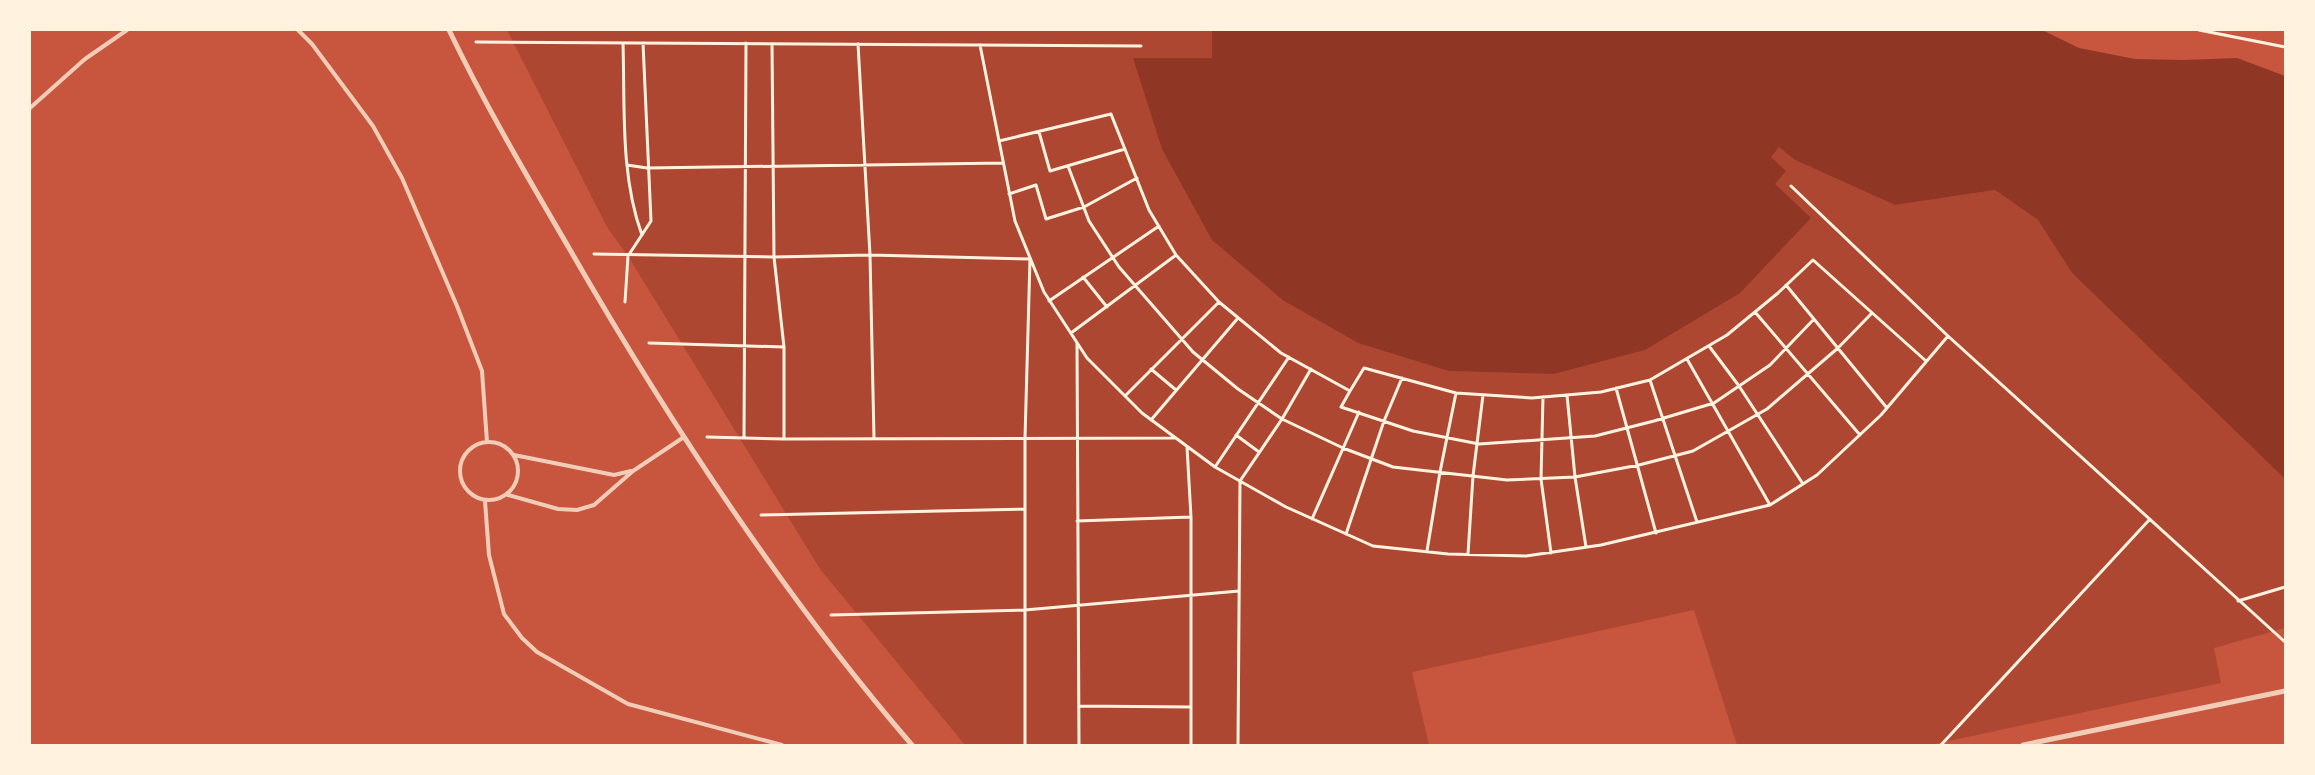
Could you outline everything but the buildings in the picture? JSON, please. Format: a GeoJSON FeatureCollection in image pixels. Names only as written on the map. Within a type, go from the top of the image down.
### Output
{"type":"FeatureCollection","features":[{"type":"Feature","properties":{"kind":"street"},"geometry":{"type":"LineString","coordinates":[[449,30],[480,95],[623,342],[684,437],[808,615],[861,686],[912,745]]}},
{"type":"Feature","properties":{"kind":"street"},"geometry":{"type":"LineString","coordinates":[[2023,745],[2285,691]]}},
{"type":"Feature","properties":{"kind":"lane"},"geometry":{"type":"LineString","coordinates":[[30,108],[85,59],[127,30]]}},
{"type":"Feature","properties":{"kind":"lane"},"geometry":{"type":"LineString","coordinates":[[298,30],[312,44],[373,126],[402,178],[482,371],[487,442]]}},
{"type":"Feature","properties":{"kind":"lane"},"geometry":{"type":"LineString","coordinates":[[508,495],[558,509],[577,510],[594,505],[633,471],[684,437]]}},
{"type":"Feature","properties":{"kind":"lane"},"geometry":{"type":"LineString","coordinates":[[514,455],[518,469],[518,479],[508,495],[498,500],[485,501],[469,494],[463,486],[459,468],[467,451],[473,446],[487,442],[502,445],[514,455],[614,475],[633,471]]}},
{"type":"Feature","properties":{"kind":"lane"},"geometry":{"type":"LineString","coordinates":[[485,501],[489,555],[504,614],[522,638],[537,652],[628,704],[782,745]]}},
{"type":"Feature","properties":{"kind":"path"},"geometry":{"type":"LineString","coordinates":[[2199,30],[2285,47]]}},
{"type":"Feature","properties":{"kind":"path"},"geometry":{"type":"LineString","coordinates":[[455,42],[1142,46]]}},
{"type":"Feature","properties":{"kind":"path"},"geometry":{"type":"LineString","coordinates":[[623,43],[627,165],[632,208],[642,235]]}},
{"type":"Feature","properties":{"kind":"path"},"geometry":{"type":"LineString","coordinates":[[625,306],[628,256],[651,221],[647,168],[643,43]]}},
{"type":"Feature","properties":{"kind":"path"},"geometry":{"type":"LineString","coordinates":[[744,438],[746,43]]}},
{"type":"Feature","properties":{"kind":"path"},"geometry":{"type":"LineString","coordinates":[[772,44],[771,164],[774,257],[784,347],[784,439]]}},
{"type":"Feature","properties":{"kind":"path"},"geometry":{"type":"LineString","coordinates":[[858,44],[870,255],[874,438]]}},
{"type":"Feature","properties":{"kind":"path"},"geometry":{"type":"LineString","coordinates":[[980,45],[1015,220],[1049,301],[1087,358],[1151,420],[1215,467],[1312,519],[1372,546],[1428,552],[1526,556],[1586,547],[1656,533],[1770,505],[1816,475],[1860,435],[1887,408],[1948,336]]}},
{"type":"Feature","properties":{"kind":"path"},"geometry":{"type":"LineString","coordinates":[[998,141],[1111,114],[1150,210],[1176,255],[1219,302],[1238,318],[1289,357],[1350,391]]}},
{"type":"Feature","properties":{"kind":"path"},"geometry":{"type":"LineString","coordinates":[[1039,132],[1050,171],[1125,149]]}},
{"type":"Feature","properties":{"kind":"path"},"geometry":{"type":"LineString","coordinates":[[627,165],[647,168],[771,164],[1003,163]]}},
{"type":"Feature","properties":{"kind":"path"},"geometry":{"type":"LineString","coordinates":[[1068,166],[1089,221],[1112,257],[1134,286],[1181,339],[1202,359],[1257,403],[1282,419],[1343,448],[1393,467],[1507,480],[1542,479],[1575,477],[1639,465],[1693,451],[1767,409],[1838,348],[1872,313]]}},
{"type":"Feature","properties":{"kind":"path"},"geometry":{"type":"LineString","coordinates":[[1010,194],[1036,184],[1046,219],[1084,206],[1136,178]]}},
{"type":"Feature","properties":{"kind":"path"},"geometry":{"type":"LineString","coordinates":[[1791,186],[1948,336],[2285,642]]}},
{"type":"Feature","properties":{"kind":"path"},"geometry":{"type":"LineString","coordinates":[[1049,301],[1159,226]]}},
{"type":"Feature","properties":{"kind":"path"},"geometry":{"type":"LineString","coordinates":[[571,252],[628,256],[774,257],[870,255],[1030,259]]}},
{"type":"Feature","properties":{"kind":"path"},"geometry":{"type":"LineString","coordinates":[[1071,334],[1176,255]]}},
{"type":"Feature","properties":{"kind":"path"},"geometry":{"type":"LineString","coordinates":[[1025,745],[1025,438],[1030,259]]}},
{"type":"Feature","properties":{"kind":"path"},"geometry":{"type":"LineString","coordinates":[[1814,319],[1770,365],[1714,403],[1663,419],[1595,436],[1479,444],[1413,431],[1341,407],[1364,368],[1456,393],[1543,397],[1616,388],[1650,380],[1727,335],[1813,260],[1926,362]]}},
{"type":"Feature","properties":{"kind":"path"},"geometry":{"type":"LineString","coordinates":[[1084,277],[1107,307]]}},
{"type":"Feature","properties":{"kind":"path"},"geometry":{"type":"LineString","coordinates":[[1786,285],[1887,408]]}},
{"type":"Feature","properties":{"kind":"path"},"geometry":{"type":"LineString","coordinates":[[1125,396],[1219,302]]}},
{"type":"Feature","properties":{"kind":"path"},"geometry":{"type":"LineString","coordinates":[[1754,312],[1808,372],[1860,435]]}},
{"type":"Feature","properties":{"kind":"path"},"geometry":{"type":"LineString","coordinates":[[1151,420],[1238,318]]}},
{"type":"Feature","properties":{"kind":"path"},"geometry":{"type":"LineString","coordinates":[[623,342],[784,347]]}},
{"type":"Feature","properties":{"kind":"path"},"geometry":{"type":"LineString","coordinates":[[1077,343],[1079,745]]}},
{"type":"Feature","properties":{"kind":"path"},"geometry":{"type":"LineString","coordinates":[[1709,346],[1739,386],[1803,484]]}},
{"type":"Feature","properties":{"kind":"path"},"geometry":{"type":"LineString","coordinates":[[1215,467],[1289,357]]}},
{"type":"Feature","properties":{"kind":"path"},"geometry":{"type":"LineString","coordinates":[[1687,359],[1714,403],[1770,505]]}},
{"type":"Feature","properties":{"kind":"path"},"geometry":{"type":"LineString","coordinates":[[1151,369],[1176,390]]}},
{"type":"Feature","properties":{"kind":"path"},"geometry":{"type":"LineString","coordinates":[[1238,745],[1240,481],[1282,419],[1311,369]]}},
{"type":"Feature","properties":{"kind":"path"},"geometry":{"type":"LineString","coordinates":[[1346,534],[1384,421],[1402,378]]}},
{"type":"Feature","properties":{"kind":"path"},"geometry":{"type":"LineString","coordinates":[[1650,380],[1697,522]]}},
{"type":"Feature","properties":{"kind":"path"},"geometry":{"type":"LineString","coordinates":[[1616,388],[1639,465],[1656,533]]}},
{"type":"Feature","properties":{"kind":"path"},"geometry":{"type":"LineString","coordinates":[[1428,552],[1440,472],[1456,393]]}},
{"type":"Feature","properties":{"kind":"path"},"geometry":{"type":"LineString","coordinates":[[1468,554],[1473,476],[1479,444],[1483,394]]}},
{"type":"Feature","properties":{"kind":"path"},"geometry":{"type":"LineString","coordinates":[[1567,394],[1570,438],[1586,547]]}},
{"type":"Feature","properties":{"kind":"path"},"geometry":{"type":"LineString","coordinates":[[1543,397],[1542,479],[1551,553]]}},
{"type":"Feature","properties":{"kind":"path"},"geometry":{"type":"LineString","coordinates":[[1312,519],[1359,412]]}},
{"type":"Feature","properties":{"kind":"path"},"geometry":{"type":"LineString","coordinates":[[1236,435],[1259,452]]}},
{"type":"Feature","properties":{"kind":"path"},"geometry":{"type":"LineString","coordinates":[[684,437],[784,439],[1176,438]]}},
{"type":"Feature","properties":{"kind":"path"},"geometry":{"type":"LineString","coordinates":[[1187,446],[1192,517],[1192,745]]}},
{"type":"Feature","properties":{"kind":"path"},"geometry":{"type":"LineString","coordinates":[[738,515],[1025,509]]}},
{"type":"Feature","properties":{"kind":"path"},"geometry":{"type":"LineString","coordinates":[[1077,521],[1192,517]]}},
{"type":"Feature","properties":{"kind":"path"},"geometry":{"type":"LineString","coordinates":[[1941,745],[2150,519]]}},
{"type":"Feature","properties":{"kind":"path"},"geometry":{"type":"LineString","coordinates":[[2238,601],[2285,587]]}},
{"type":"Feature","properties":{"kind":"path"},"geometry":{"type":"LineString","coordinates":[[808,615],[1025,610],[1192,597],[1239,591]]}},
{"type":"Feature","properties":{"kind":"path"},"geometry":{"type":"LineString","coordinates":[[1079,706],[1191,708]]}},
{"type":"Feature","properties":{"kind":"shaded area"},"geometry":{"type":"Polygon","coordinates":[[[507,30],[1232,30],[1212,58],[1133,58],[1284,301],[1358,343],[1448,371],[1554,374],[1645,350],[1775,184],[1770,157],[1779,147],[1795,160],[1895,205],[1995,190],[2038,220],[2072,273],[2285,479],[2285,628],[2214,648],[2221,683],[1930,745],[1737,745],[1694,610],[1412,672],[1429,745],[965,745],[820,569],[628,256],[607,227],[507,30]]]}},
{"type":"Feature","properties":{"kind":"shaded area"},"geometry":{"type":"Polygon","coordinates":[[[2042,30],[2079,48],[2135,59],[2237,58],[2285,76],[2285,479],[2072,273],[2038,220],[1995,190],[1895,205],[1795,160],[1779,147],[1771,157],[1786,171],[1775,184],[1811,218],[1740,293],[1645,350],[1554,374],[1448,371],[1358,343],[1284,301],[1212,240],[1162,149],[1133,58],[1212,58],[1212,31],[2042,30]]]}}]}
